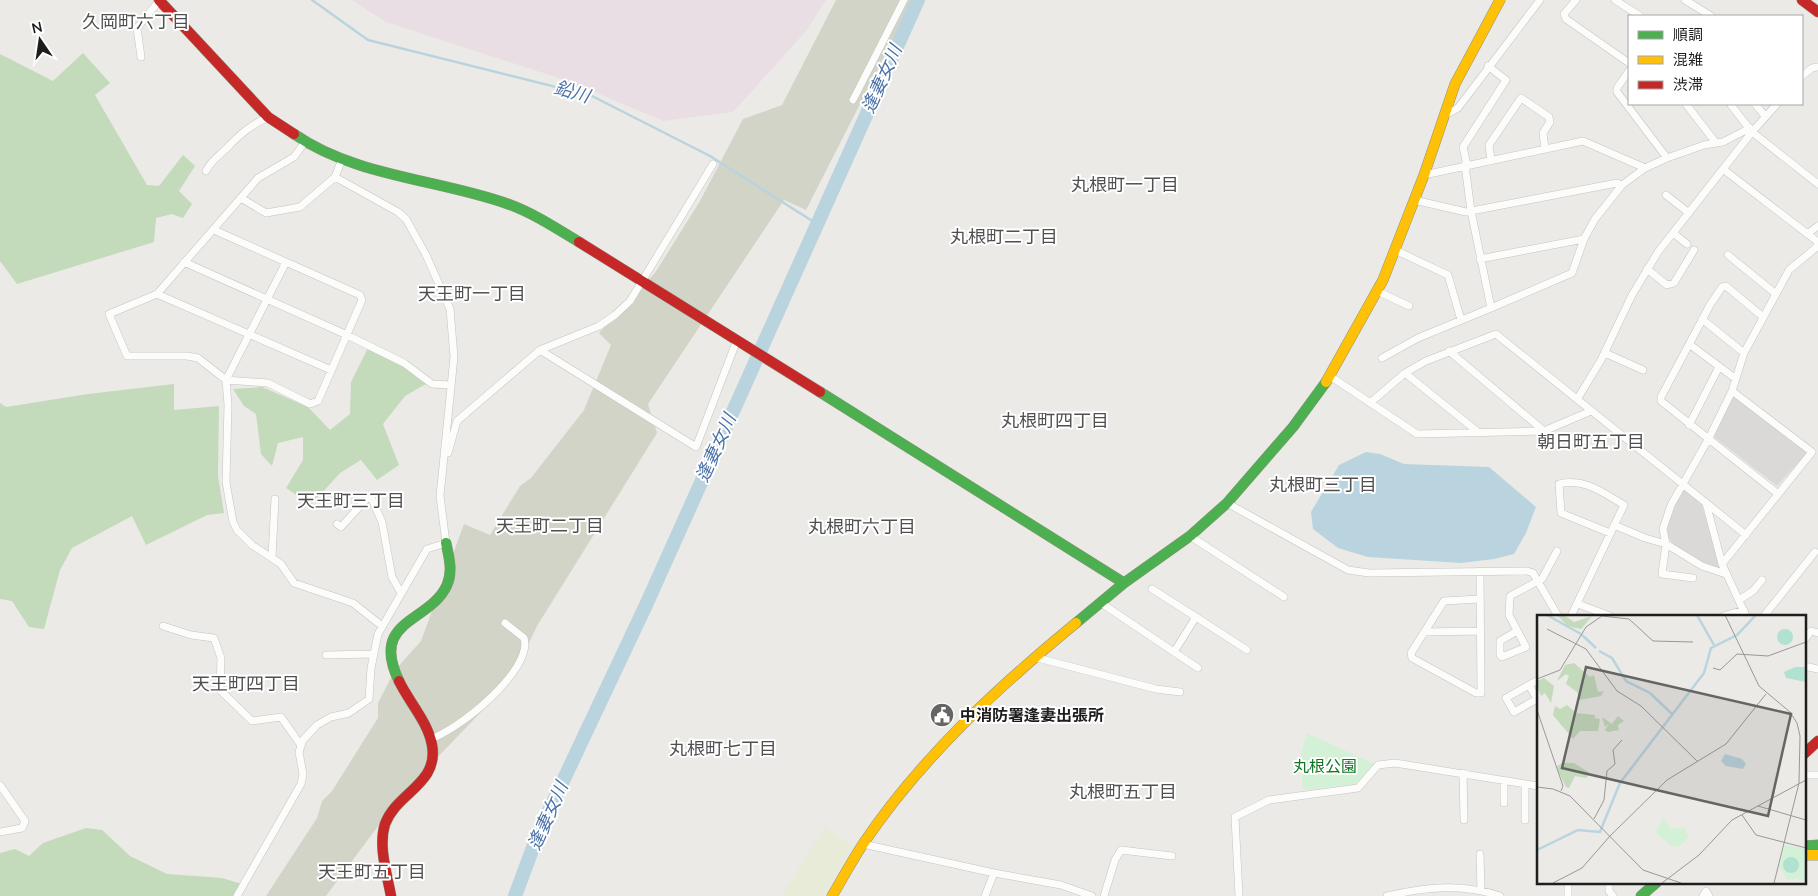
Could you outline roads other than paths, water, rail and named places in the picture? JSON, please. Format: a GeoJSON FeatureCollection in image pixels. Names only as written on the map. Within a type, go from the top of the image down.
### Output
{"type":"FeatureCollection","features":[{"type":"Feature","properties":{"kind":"main road"},"geometry":{"type":"LineString","coordinates":[[159,0],[268,117],[305,142],[342,159],[508,204],[541,220],[770,360],[1124,584]]}},
{"type":"Feature","properties":{"kind":"main road"},"geometry":{"type":"LineString","coordinates":[[832,896],[863,844],[901,793],[932,758],[1034,657],[1124,584],[1190,536],[1227,504],[1292,428],[1330,376],[1377,291],[1395,250],[1447,114],[1455,84],[1500,0]]}},
{"type":"Feature","properties":{"kind":"main road"},"geometry":{"type":"LineString","coordinates":[[1802,0],[1818,12]]}},
{"type":"Feature","properties":{"kind":"main road"},"geometry":{"type":"LineString","coordinates":[[391,896],[384,836],[386,824],[398,804],[423,782],[434,759],[430,739],[396,675],[390,659],[391,647],[393,637],[401,627],[432,602],[447,584],[450,569],[446,543]]}},
{"type":"Feature","properties":{"kind":"main road"},"geometry":{"type":"LineString","coordinates":[[1806,752],[1818,741]]}},
{"type":"Feature","properties":{"kind":"main road"},"geometry":{"type":"LineString","coordinates":[[1641,896],[1655,884]]}},
{"type":"Feature","properties":{"kind":"street"},"geometry":{"type":"LineString","coordinates":[[141,57],[138,28],[159,0]]}},
{"type":"Feature","properties":{"kind":"street"},"geometry":{"type":"LineString","coordinates":[[853,100],[904,0]]}},
{"type":"Feature","properties":{"kind":"street"},"geometry":{"type":"LineString","coordinates":[[1447,114],[1458,108],[1488,66],[1540,0]]}},
{"type":"Feature","properties":{"kind":"street"},"geometry":{"type":"LineString","coordinates":[[1576,0],[1564,14],[1566,19],[1628,62]]}},
{"type":"Feature","properties":{"kind":"street"},"geometry":{"type":"LineString","coordinates":[[1615,0],[1638,15]]}},
{"type":"Feature","properties":{"kind":"street"},"geometry":{"type":"LineString","coordinates":[[1686,0],[1709,15]]}},
{"type":"Feature","properties":{"kind":"street"},"geometry":{"type":"LineString","coordinates":[[1488,66],[1506,80],[1463,147],[1471,211],[1491,308]]}},
{"type":"Feature","properties":{"kind":"street"},"geometry":{"type":"LineString","coordinates":[[1803,74],[1818,67]]}},
{"type":"Feature","properties":{"kind":"street"},"geometry":{"type":"LineString","coordinates":[[1628,72],[1617,88],[1617,92],[1667,158]]}},
{"type":"Feature","properties":{"kind":"street"},"geometry":{"type":"LineString","coordinates":[[1492,160],[1489,145],[1521,98],[1549,116],[1550,122],[1543,133],[1545,149]]}},
{"type":"Feature","properties":{"kind":"street"},"geometry":{"type":"LineString","coordinates":[[1687,105],[1716,143]]}},
{"type":"Feature","properties":{"kind":"street"},"geometry":{"type":"LineString","coordinates":[[1730,105],[1751,130],[1818,184]]}},
{"type":"Feature","properties":{"kind":"street"},"geometry":{"type":"LineString","coordinates":[[1756,105],[1765,116]]}},
{"type":"Feature","properties":{"kind":"street"},"geometry":{"type":"LineString","coordinates":[[1578,398],[1605,353],[1647,268],[1724,169],[1751,130],[1776,105]]}},
{"type":"Feature","properties":{"kind":"street"},"geometry":{"type":"LineString","coordinates":[[206,171],[211,160],[238,135],[268,117]]}},
{"type":"Feature","properties":{"kind":"street"},"geometry":{"type":"LineString","coordinates":[[1382,358],[1418,338],[1572,273],[1584,239],[1604,206],[1622,184],[1645,168],[1667,158],[1723,142],[1751,130]]}},
{"type":"Feature","properties":{"kind":"street"},"geometry":{"type":"LineString","coordinates":[[1424,174],[1583,141],[1645,168]]}},
{"type":"Feature","properties":{"kind":"street"},"geometry":{"type":"LineString","coordinates":[[214,230],[360,295],[362,300],[318,401],[310,404],[268,384],[226,380],[198,358],[128,356],[109,314],[157,294],[258,178],[294,157],[305,142]]}},
{"type":"Feature","properties":{"kind":"street"},"geometry":{"type":"LineString","coordinates":[[241,198],[266,213],[300,208],[335,177],[342,159]]}},
{"type":"Feature","properties":{"kind":"street"},"geometry":{"type":"LineString","coordinates":[[446,457],[452,443],[457,421],[540,350],[599,326],[630,301],[713,164]]}},
{"type":"Feature","properties":{"kind":"street"},"geometry":{"type":"LineString","coordinates":[[1724,169],[1818,242]]}},
{"type":"Feature","properties":{"kind":"street"},"geometry":{"type":"LineString","coordinates":[[300,744],[318,725],[331,717],[349,713],[369,699],[373,654],[382,626],[427,549],[446,543],[440,496],[446,457],[454,342],[450,309],[413,228],[398,212],[335,177]]}},
{"type":"Feature","properties":{"kind":"street"},"geometry":{"type":"LineString","coordinates":[[1414,200],[1466,212],[1616,182],[1622,184]]}},
{"type":"Feature","properties":{"kind":"street"},"geometry":{"type":"LineString","coordinates":[[1666,195],[1689,212]]}},
{"type":"Feature","properties":{"kind":"street"},"geometry":{"type":"LineString","coordinates":[[1807,234],[1818,226]]}},
{"type":"Feature","properties":{"kind":"street"},"geometry":{"type":"LineString","coordinates":[[1673,233],[1687,244]]}},
{"type":"Feature","properties":{"kind":"street"},"geometry":{"type":"LineString","coordinates":[[1480,259],[1584,239]]}},
{"type":"Feature","properties":{"kind":"street"},"geometry":{"type":"LineString","coordinates":[[1693,578],[1662,574],[1666,544],[1663,529],[1671,505],[1709,438],[1732,391],[1744,353],[1789,270],[1818,246]]}},
{"type":"Feature","properties":{"kind":"street"},"geometry":{"type":"LineString","coordinates":[[1395,250],[1448,275],[1461,320]]}},
{"type":"Feature","properties":{"kind":"street"},"geometry":{"type":"LineString","coordinates":[[1647,268],[1667,285],[1674,284],[1694,250]]}},
{"type":"Feature","properties":{"kind":"street"},"geometry":{"type":"LineString","coordinates":[[1728,255],[1776,294]]}},
{"type":"Feature","properties":{"kind":"street"},"geometry":{"type":"LineString","coordinates":[[184,262],[267,298],[404,363],[432,384],[450,385]]}},
{"type":"Feature","properties":{"kind":"street"},"geometry":{"type":"LineString","coordinates":[[286,262],[226,380],[228,405],[226,482],[233,522],[237,530],[252,545],[281,564],[294,583],[353,603],[382,626]]}},
{"type":"Feature","properties":{"kind":"street"},"geometry":{"type":"LineString","coordinates":[[1763,317],[1726,286],[1722,287],[1702,319],[1661,397],[1662,404],[1709,438],[1778,494]]}},
{"type":"Feature","properties":{"kind":"street"},"geometry":{"type":"LineString","coordinates":[[1377,291],[1409,306]]}},
{"type":"Feature","properties":{"kind":"street"},"geometry":{"type":"LineString","coordinates":[[157,294],[331,370]]}},
{"type":"Feature","properties":{"kind":"street"},"geometry":{"type":"LineString","coordinates":[[1702,319],[1744,353]]}},
{"type":"Feature","properties":{"kind":"street"},"geometry":{"type":"LineString","coordinates":[[1370,402],[1404,373],[1449,351],[1496,334],[1578,398],[1706,503],[1740,527],[1746,535]]}},
{"type":"Feature","properties":{"kind":"street"},"geometry":{"type":"LineString","coordinates":[[540,350],[696,448],[740,342]]}},
{"type":"Feature","properties":{"kind":"street"},"geometry":{"type":"LineString","coordinates":[[1689,344],[1736,379]]}},
{"type":"Feature","properties":{"kind":"street"},"geometry":{"type":"LineString","coordinates":[[1449,351],[1544,430]]}},
{"type":"Feature","properties":{"kind":"street"},"geometry":{"type":"LineString","coordinates":[[1605,353],[1643,370]]}},
{"type":"Feature","properties":{"kind":"street"},"geometry":{"type":"LineString","coordinates":[[1689,425],[1719,367]]}},
{"type":"Feature","properties":{"kind":"street"},"geometry":{"type":"LineString","coordinates":[[1404,373],[1478,433]]}},
{"type":"Feature","properties":{"kind":"street"},"geometry":{"type":"LineString","coordinates":[[1330,376],[1416,434],[1544,430],[1592,411]]}},
{"type":"Feature","properties":{"kind":"street"},"geometry":{"type":"LineString","coordinates":[[1722,564],[1778,494],[1815,455],[1732,391]]}},
{"type":"Feature","properties":{"kind":"street"},"geometry":{"type":"LineString","coordinates":[[1572,615],[1624,505],[1591,485],[1571,481],[1559,484],[1560,513],[1610,533]]}},
{"type":"Feature","properties":{"kind":"street"},"geometry":{"type":"LineString","coordinates":[[337,524],[341,527],[370,495],[382,522],[392,577],[401,593]]}},
{"type":"Feature","properties":{"kind":"street"},"geometry":{"type":"LineString","coordinates":[[272,557],[275,499]]}},
{"type":"Feature","properties":{"kind":"street"},"geometry":{"type":"LineString","coordinates":[[1706,503],[1722,564],[1745,613],[1730,615]]}},
{"type":"Feature","properties":{"kind":"street"},"geometry":{"type":"LineString","coordinates":[[1227,504],[1348,570],[1369,573],[1480,571],[1527,571],[1533,573],[1557,615]]}},
{"type":"Feature","properties":{"kind":"street"},"geometry":{"type":"LineString","coordinates":[[1614,524],[1645,538],[1666,544],[1702,566],[1726,574]]}},
{"type":"Feature","properties":{"kind":"street"},"geometry":{"type":"LineString","coordinates":[[1190,536],[1284,597]]}},
{"type":"Feature","properties":{"kind":"street"},"geometry":{"type":"LineString","coordinates":[[1517,630],[1509,615],[1510,596],[1542,580],[1557,551]]}},
{"type":"Feature","properties":{"kind":"street"},"geometry":{"type":"LineString","coordinates":[[1765,615],[1815,552]]}},
{"type":"Feature","properties":{"kind":"street"},"geometry":{"type":"LineString","coordinates":[[1479,599],[1444,601],[1411,653],[1412,658],[1476,693],[1481,693],[1480,571]]}},
{"type":"Feature","properties":{"kind":"street"},"geometry":{"type":"LineString","coordinates":[[1739,600],[1753,591],[1762,580]]}},
{"type":"Feature","properties":{"kind":"street"},"geometry":{"type":"LineString","coordinates":[[1152,589],[1247,650]]}},
{"type":"Feature","properties":{"kind":"street"},"geometry":{"type":"LineString","coordinates":[[1101,603],[1198,668]]}},
{"type":"Feature","properties":{"kind":"street"},"geometry":{"type":"LineString","coordinates":[[1578,604],[1607,615]]}},
{"type":"Feature","properties":{"kind":"street"},"geometry":{"type":"LineString","coordinates":[[1174,652],[1196,617]]}},
{"type":"Feature","properties":{"kind":"street"},"geometry":{"type":"LineString","coordinates":[[430,739],[452,730],[477,711],[502,686],[522,657],[526,648],[524,638],[505,623]]}},
{"type":"Feature","properties":{"kind":"street"},"geometry":{"type":"LineString","coordinates":[[163,626],[191,635],[214,638],[220,658],[220,690],[252,721],[281,717],[300,744],[302,784],[237,896]]}},
{"type":"Feature","properties":{"kind":"street"},"geometry":{"type":"LineString","coordinates":[[1806,637],[1811,630],[1818,633]]}},
{"type":"Feature","properties":{"kind":"street"},"geometry":{"type":"LineString","coordinates":[[1425,632],[1480,631]]}},
{"type":"Feature","properties":{"kind":"street"},"geometry":{"type":"LineString","coordinates":[[326,655],[373,654]]}},
{"type":"Feature","properties":{"kind":"street"},"geometry":{"type":"LineString","coordinates":[[1034,657],[1156,689],[1180,692]]}},
{"type":"Feature","properties":{"kind":"street"},"geometry":{"type":"LineString","coordinates":[[1529,685],[1537,699],[1514,712],[1506,698],[1529,685],[1537,681]]}},
{"type":"Feature","properties":{"kind":"street"},"geometry":{"type":"LineString","coordinates":[[1239,896],[1235,817],[1269,800],[1358,788],[1370,773],[1381,764],[1395,763],[1537,786]]}},
{"type":"Feature","properties":{"kind":"street"},"geometry":{"type":"LineString","coordinates":[[1463,773],[1464,820]]}},
{"type":"Feature","properties":{"kind":"street"},"geometry":{"type":"LineString","coordinates":[[1504,780],[1504,803]]}},
{"type":"Feature","properties":{"kind":"street"},"geometry":{"type":"LineString","coordinates":[[1525,784],[1525,820]]}},
{"type":"Feature","properties":{"kind":"street"},"geometry":{"type":"LineString","coordinates":[[0,785],[25,821],[22,828],[0,832]]}},
{"type":"Feature","properties":{"kind":"street"},"geometry":{"type":"LineString","coordinates":[[863,844],[994,873],[1061,885],[1073,893],[1092,896]]}},
{"type":"Feature","properties":{"kind":"street"},"geometry":{"type":"LineString","coordinates":[[1104,896],[1115,860],[1121,850],[1172,856]]}},
{"type":"Feature","properties":{"kind":"street"},"geometry":{"type":"LineString","coordinates":[[1480,854],[1481,890]]}},
{"type":"Feature","properties":{"kind":"street"},"geometry":{"type":"LineString","coordinates":[[985,896],[994,873]]}},
{"type":"Feature","properties":{"kind":"street"},"geometry":{"type":"LineString","coordinates":[[1609,884],[1613,896]]}},
{"type":"Feature","properties":{"kind":"street"},"geometry":{"type":"LineString","coordinates":[[1386,896],[1461,886],[1500,896]]}},
{"type":"Feature","properties":{"kind":"street"},"geometry":{"type":"LineString","coordinates":[[1703,896],[1706,890],[1709,896]]}},
{"type":"Feature","properties":{"kind":"water"},"geometry":{"type":"Polygon","coordinates":[[[1366,452],[1380,454],[1404,464],[1489,467],[1536,507],[1526,533],[1514,554],[1494,559],[1461,563],[1368,557],[1338,548],[1313,529],[1311,512],[1339,465],[1366,452]]]}},
{"type":"Feature","properties":{"kind":"waterway","name":"鉛川"},"geometry":{"type":"LineString","coordinates":[[312,0],[368,40],[592,96],[710,156],[817,224]]}},
{"type":"Feature","properties":{"kind":"waterway","name":"逢妻女川"},"geometry":{"type":"LineString","coordinates":[[515,896],[538,834],[646,605],[918,0]]}},
{"type":"Feature","properties":{"kind":"place","name":"中消防署逢妻出張所"},"geometry":{"type":"Point","coordinates":[942,715]}},
{"type":"Feature","properties":{"kind":"district","name":"久岡町六丁目"},"geometry":{"type":"Point","coordinates":[136,22]}},
{"type":"Feature","properties":{"kind":"district","name":"丸根町一丁目"},"geometry":{"type":"Point","coordinates":[1125,185]}},
{"type":"Feature","properties":{"kind":"district","name":"丸根町二丁目"},"geometry":{"type":"Point","coordinates":[1004,237]}},
{"type":"Feature","properties":{"kind":"district","name":"天王町一丁目"},"geometry":{"type":"Point","coordinates":[472,294]}},
{"type":"Feature","properties":{"kind":"district","name":"丸根町四丁目"},"geometry":{"type":"Point","coordinates":[1055,421]}},
{"type":"Feature","properties":{"kind":"district","name":"朝日町五丁目"},"geometry":{"type":"Point","coordinates":[1591,442]}},
{"type":"Feature","properties":{"kind":"district","name":"丸根町三丁目"},"geometry":{"type":"Point","coordinates":[1323,485]}},
{"type":"Feature","properties":{"kind":"district","name":"天王町三丁目"},"geometry":{"type":"Point","coordinates":[351,501]}},
{"type":"Feature","properties":{"kind":"district","name":"天王町二丁目"},"geometry":{"type":"Point","coordinates":[550,526]}},
{"type":"Feature","properties":{"kind":"district","name":"丸根町六丁目"},"geometry":{"type":"Point","coordinates":[862,527]}},
{"type":"Feature","properties":{"kind":"district","name":"天王町四丁目"},"geometry":{"type":"Point","coordinates":[246,684]}},
{"type":"Feature","properties":{"kind":"district","name":"丸根町七丁目"},"geometry":{"type":"Point","coordinates":[723,749]}},
{"type":"Feature","properties":{"kind":"district","name":"丸根町五丁目"},"geometry":{"type":"Point","coordinates":[1123,792]}},
{"type":"Feature","properties":{"kind":"district","name":"天王町五丁目"},"geometry":{"type":"Point","coordinates":[372,872]}},
{"type":"Feature","properties":{"kind":"park label","name":"丸根公園"},"geometry":{"type":"Point","coordinates":[1325,766]}}]}
